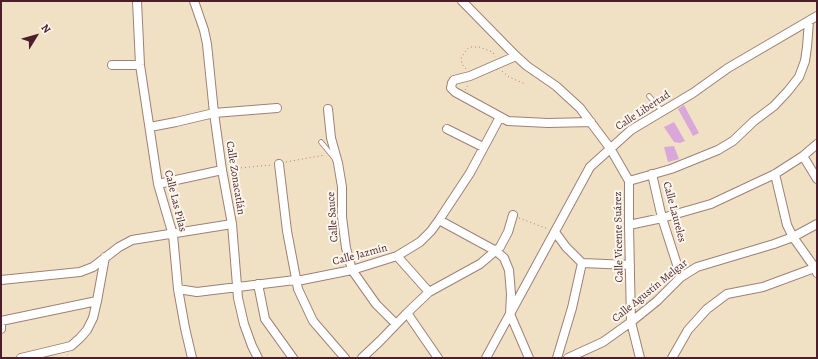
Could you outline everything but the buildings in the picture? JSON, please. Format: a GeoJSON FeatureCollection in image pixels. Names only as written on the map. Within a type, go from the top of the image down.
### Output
{"type":"FeatureCollection","features":[{"type":"Feature","properties":{"kind":"street","name":"Calle Las Pilas"},"geometry":{"type":"LineString","coordinates":[[137,1],[140,65],[158,184],[173,234],[178,289],[192,358]]}},
{"type":"Feature","properties":{"kind":"street","name":"Calle Zonacatlán"},"geometry":{"type":"LineString","coordinates":[[194,1],[207,44],[214,113],[222,170],[232,224],[236,287],[244,324],[258,358]]}},
{"type":"Feature","properties":{"kind":"street","name":"Calle Vicente Suárez"},"geometry":{"type":"LineString","coordinates":[[462,1],[516,56],[568,95],[610,148],[629,181],[631,322],[640,358]]}},
{"type":"Feature","properties":{"kind":"street","name":"Calle Libertad"},"geometry":{"type":"LineString","coordinates":[[486,358],[590,167],[631,130],[693,93],[728,68],[817,16]]}},
{"type":"Feature","properties":{"kind":"street"},"geometry":{"type":"LineString","coordinates":[[629,181],[671,169],[718,150],[733,141],[754,121],[774,106],[799,77],[805,61],[809,21]]}},
{"type":"Feature","properties":{"kind":"street"},"geometry":{"type":"LineString","coordinates":[[516,56],[470,76],[454,80],[452,83],[452,88],[455,92],[508,121],[594,126]]}},
{"type":"Feature","properties":{"kind":"street"},"geometry":{"type":"LineString","coordinates":[[112,65],[140,65]]}},
{"type":"Feature","properties":{"kind":"street"},"geometry":{"type":"LineString","coordinates":[[150,126],[176,122],[214,113],[277,108]]}},
{"type":"Feature","properties":{"kind":"street","name":"Calle Sauce"},"geometry":{"type":"LineString","coordinates":[[328,109],[331,138],[342,187],[342,217],[346,248],[352,270],[376,304],[396,324]]}},
{"type":"Feature","properties":{"kind":"street","name":"Calle Jazmín"},"geometry":{"type":"LineString","coordinates":[[178,289],[197,292],[302,280],[352,270],[397,256],[420,242],[431,231],[470,173],[500,117]]}},
{"type":"Feature","properties":{"kind":"street"},"geometry":{"type":"LineString","coordinates":[[447,129],[483,147]]}},
{"type":"Feature","properties":{"kind":"street"},"geometry":{"type":"LineString","coordinates":[[629,225],[662,218],[712,204],[775,174],[803,156],[817,144]]}},
{"type":"Feature","properties":{"kind":"street"},"geometry":{"type":"LineString","coordinates":[[803,156],[817,179]]}},
{"type":"Feature","properties":{"kind":"street"},"geometry":{"type":"LineString","coordinates":[[278,164],[295,280],[301,299],[313,321],[345,358]]}},
{"type":"Feature","properties":{"kind":"street"},"geometry":{"type":"LineString","coordinates":[[158,184],[222,170]]}},
{"type":"Feature","properties":{"kind":"street","name":"Calle Laureles"},"geometry":{"type":"LineString","coordinates":[[652,174],[662,218],[682,277]]}},
{"type":"Feature","properties":{"kind":"street"},"geometry":{"type":"LineString","coordinates":[[672,358],[688,330],[707,309],[727,294],[763,287],[816,269],[793,237],[787,225],[775,174]]}},
{"type":"Feature","properties":{"kind":"street"},"geometry":{"type":"LineString","coordinates":[[362,358],[429,292],[480,264],[496,251],[500,247],[508,232],[513,215]]}},
{"type":"Feature","properties":{"kind":"street"},"geometry":{"type":"LineString","coordinates":[[439,220],[496,251],[504,258],[509,270],[511,294],[510,314],[529,358]]}},
{"type":"Feature","properties":{"kind":"street"},"geometry":{"type":"LineString","coordinates":[[1,280],[80,272],[93,267],[119,247],[132,240],[232,224]]}},
{"type":"Feature","properties":{"kind":"street","name":"Calle Agustín Melgar"},"geometry":{"type":"LineString","coordinates":[[568,358],[603,342],[631,322],[657,301],[682,277],[697,267],[774,244],[793,237],[817,224]]}},
{"type":"Feature","properties":{"kind":"street"},"geometry":{"type":"LineString","coordinates":[[555,232],[566,247],[582,263],[630,265]]}},
{"type":"Feature","properties":{"kind":"street"},"geometry":{"type":"LineString","coordinates":[[397,256],[429,292]]}},
{"type":"Feature","properties":{"kind":"street"},"geometry":{"type":"LineString","coordinates":[[21,358],[71,346],[87,330],[97,301],[105,257]]}},
{"type":"Feature","properties":{"kind":"street"},"geometry":{"type":"LineString","coordinates":[[557,358],[572,308],[582,263]]}},
{"type":"Feature","properties":{"kind":"street"},"geometry":{"type":"LineString","coordinates":[[258,284],[265,319],[293,358]]}},
{"type":"Feature","properties":{"kind":"street"},"geometry":{"type":"LineString","coordinates":[[1,329],[1,321],[97,301]]}},
{"type":"Feature","properties":{"kind":"street"},"geometry":{"type":"LineString","coordinates":[[407,312],[438,358]]}},
{"type":"Feature","properties":{"kind":"lane"},"geometry":{"type":"LineString","coordinates":[[649,96],[662,111]]}},
{"type":"Feature","properties":{"kind":"lane"},"geometry":{"type":"LineString","coordinates":[[321,142],[338,164]]}},
{"type":"Feature","properties":{"kind":"path"},"geometry":{"type":"LineString","coordinates":[[513,215],[555,232]]}}]}
